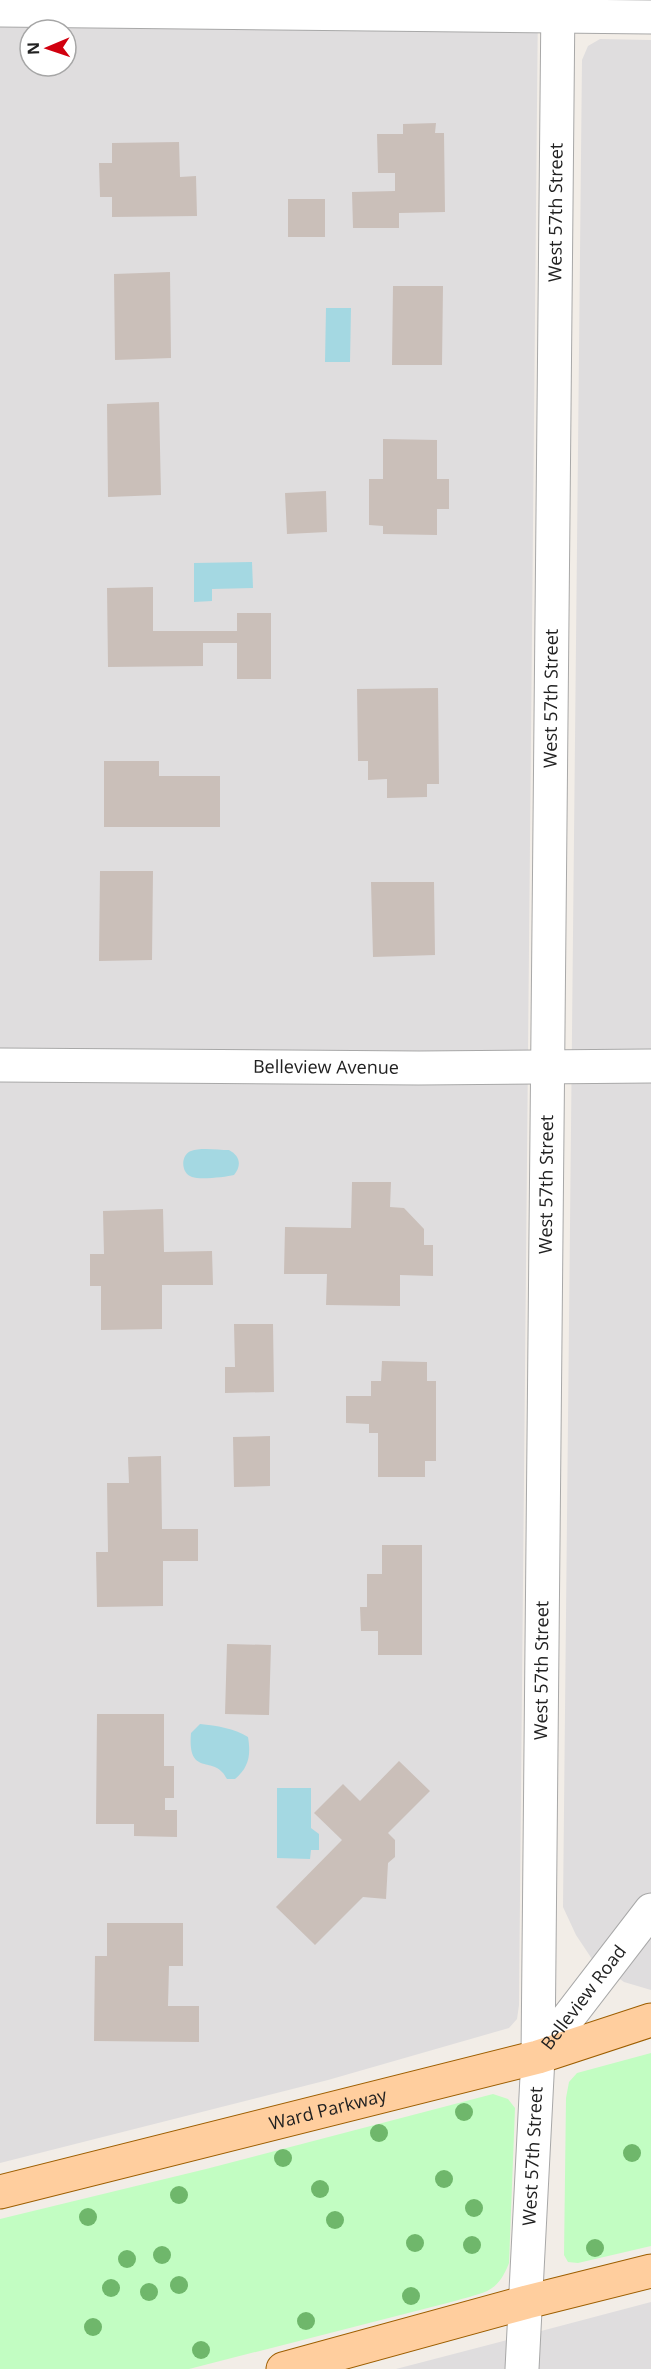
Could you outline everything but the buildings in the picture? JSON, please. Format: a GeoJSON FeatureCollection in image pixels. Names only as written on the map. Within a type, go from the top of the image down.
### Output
{"type":"FeatureCollection","features":[{"type":"Feature","properties":{"kind":"main road","name":"Ward Parkway"},"geometry":{"type":"LineString","coordinates":[[0,2192],[538,2057],[651,2020]]}},
{"type":"Feature","properties":{"kind":"main road"},"geometry":{"type":"LineString","coordinates":[[283,2369],[527,2301],[651,2271]]}},
{"type":"Feature","properties":{"kind":"street"},"geometry":{"type":"LineString","coordinates":[[0,10],[558,7],[651,16]]}},
{"type":"Feature","properties":{"kind":"street","name":"West 57th Street"},"geometry":{"type":"LineString","coordinates":[[522,2369],[538,2057],[558,7]]}},
{"type":"Feature","properties":{"kind":"street","name":"Belleview Avenue"},"geometry":{"type":"LineString","coordinates":[[0,1065],[651,1066]]}},
{"type":"Feature","properties":{"kind":"street","name":"Belleview Road"},"geometry":{"type":"LineString","coordinates":[[538,2057],[651,1910]]}},
{"type":"Feature","properties":{"kind":"shaded area"},"geometry":{"type":"Polygon","coordinates":[[[0,0],[538,0],[519,2005],[517,2019],[509,2028],[328,2080],[0,2163],[0,0]]]}},
{"type":"Feature","properties":{"kind":"shaded area"},"geometry":{"type":"Polygon","coordinates":[[[600,39],[651,40],[651,1990],[624,1982],[592,1959],[576,1935],[563,1907],[582,60],[588,46],[600,39]]]}},
{"type":"Feature","properties":{"kind":"shaded area"},"geometry":{"type":"Polygon","coordinates":[[[651,2302],[651,2369],[396,2369],[492,2344],[651,2302]]]}},
{"type":"Feature","properties":{"kind":"green space"},"geometry":{"type":"Polygon","coordinates":[[[651,2053],[651,2246],[578,2263],[568,2262],[564,2255],[566,2098],[569,2082],[577,2073],[651,2053]]]}},
{"type":"Feature","properties":{"kind":"green space"},"geometry":{"type":"Polygon","coordinates":[[[493,2094],[508,2099],[515,2108],[509,2263],[500,2281],[488,2290],[455,2301],[189,2369],[0,2369],[0,2219],[206,2169],[493,2094]]]}},
{"type":"Feature","properties":{"kind":"water"},"geometry":{"type":"Polygon","coordinates":[[[326,308],[351,308],[350,362],[325,362],[326,308]]]}},
{"type":"Feature","properties":{"kind":"water"},"geometry":{"type":"Polygon","coordinates":[[[252,562],[253,588],[212,589],[212,601],[194,602],[194,563],[252,562]]]}},
{"type":"Feature","properties":{"kind":"water"},"geometry":{"type":"Polygon","coordinates":[[[229,1150],[236,1155],[239,1161],[234,1175],[192,1177],[184,1169],[185,1156],[191,1151],[229,1150]]]}},
{"type":"Feature","properties":{"kind":"water"},"geometry":{"type":"Polygon","coordinates":[[[200,1724],[231,1729],[248,1737],[248,1760],[235,1779],[227,1779],[222,1771],[197,1761],[193,1756],[191,1733],[200,1724]]]}},
{"type":"Feature","properties":{"kind":"water"},"geometry":{"type":"Polygon","coordinates":[[[277,1788],[311,1788],[311,1828],[319,1834],[319,1850],[311,1850],[310,1859],[277,1858],[277,1788]]]}}]}
